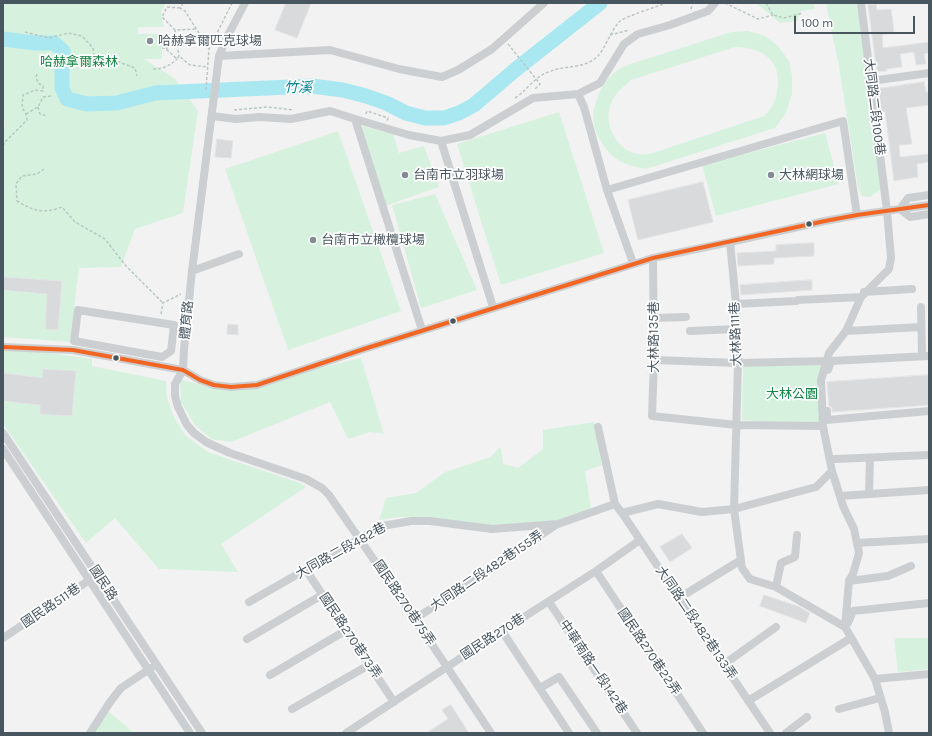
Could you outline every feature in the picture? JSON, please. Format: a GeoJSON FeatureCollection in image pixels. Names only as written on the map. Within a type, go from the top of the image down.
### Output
{"type":"FeatureCollection","features":[{"type":"Feature","properties":{"kind":"street","name":"體育路"},"geometry":{"type":"LineString","coordinates":[[245,3],[226,39],[212,74],[212,114],[192,271],[183,370],[175,384],[175,396],[182,416],[194,433],[206,442],[223,451],[298,475],[314,483],[329,494],[361,538]]}},
{"type":"Feature","properties":{"kind":"street"},"geometry":{"type":"LineString","coordinates":[[219,56],[330,50],[399,69],[442,77],[458,70],[492,49],[544,3]]}},
{"type":"Feature","properties":{"kind":"street"},"geometry":{"type":"LineString","coordinates":[[212,114],[236,120],[259,117],[292,119],[330,111],[358,116],[409,135],[441,141],[470,135],[533,98],[578,94],[600,83],[624,44],[638,34],[670,25],[708,11],[715,3]]}},
{"type":"Feature","properties":{"kind":"street","name":"大同路二段100巷"},"geometry":{"type":"LineString","coordinates":[[861,3],[887,211],[891,258],[889,269],[862,295]]}},
{"type":"Feature","properties":{"kind":"street"},"geometry":{"type":"LineString","coordinates":[[871,81],[929,73]]}},
{"type":"Feature","properties":{"kind":"street"},"geometry":{"type":"LineString","coordinates":[[578,94],[584,107],[607,190],[632,263]]}},
{"type":"Feature","properties":{"kind":"street"},"geometry":{"type":"LineString","coordinates":[[358,116],[422,330]]}},
{"type":"Feature","properties":{"kind":"street"},"geometry":{"type":"LineString","coordinates":[[607,190],[842,121],[857,215]]}},
{"type":"Feature","properties":{"kind":"street"},"geometry":{"type":"LineString","coordinates":[[441,141],[493,307]]}},
{"type":"Feature","properties":{"kind":"street"},"geometry":{"type":"LineString","coordinates":[[900,209],[908,198],[929,195]]}},
{"type":"Feature","properties":{"kind":"street"},"geometry":{"type":"LineString","coordinates":[[73,346],[183,370],[200,380],[214,385],[231,387],[257,385],[422,330],[632,263],[857,215],[929,205]]}},
{"type":"Feature","properties":{"kind":"street"},"geometry":{"type":"LineString","coordinates":[[900,209],[910,217],[929,214]]}},
{"type":"Feature","properties":{"kind":"street","name":"大林路111巷"},"geometry":{"type":"LineString","coordinates":[[730,242],[736,304],[738,364],[734,509]]}},
{"type":"Feature","properties":{"kind":"street"},"geometry":{"type":"LineString","coordinates":[[192,271],[239,254]]}},
{"type":"Feature","properties":{"kind":"street","name":"大林路135巷"},"geometry":{"type":"LineString","coordinates":[[653,258],[654,360],[652,416],[737,425]]}},
{"type":"Feature","properties":{"kind":"street"},"geometry":{"type":"LineString","coordinates":[[736,304],[862,295],[912,289]]}},
{"type":"Feature","properties":{"kind":"street"},"geometry":{"type":"LineString","coordinates":[[862,295],[846,331],[829,353],[825,381],[825,423],[832,471],[843,506],[854,529],[859,552],[853,574],[849,581],[846,627],[874,680],[885,712],[889,733]]}},
{"type":"Feature","properties":{"kind":"street"},"geometry":{"type":"LineString","coordinates":[[654,360],[738,364],[926,356],[921,327],[921,307]]}},
{"type":"Feature","properties":{"kind":"street"},"geometry":{"type":"LineString","coordinates":[[3,347],[73,346],[162,357],[170,351],[174,325],[78,310],[73,346]]}},
{"type":"Feature","properties":{"kind":"street"},"geometry":{"type":"LineString","coordinates":[[654,318],[686,317]]}},
{"type":"Feature","properties":{"kind":"street"},"geometry":{"type":"LineString","coordinates":[[846,331],[921,327]]}},
{"type":"Feature","properties":{"kind":"street"},"geometry":{"type":"LineString","coordinates":[[690,331],[737,329]]}},
{"type":"Feature","properties":{"kind":"street"},"geometry":{"type":"LineString","coordinates":[[737,425],[825,423],[929,411]]}},
{"type":"Feature","properties":{"kind":"street"},"geometry":{"type":"LineString","coordinates":[[598,427],[615,504],[622,513],[658,504],[702,512],[734,509],[816,487],[832,471]]}},
{"type":"Feature","properties":{"kind":"street","name":"國民路"},"geometry":{"type":"LineString","coordinates":[[3,433],[98,574],[202,733]]}},
{"type":"Feature","properties":{"kind":"street","name":"國民路"},"geometry":{"type":"LineString","coordinates":[[3,450],[190,733]]}},
{"type":"Feature","properties":{"kind":"street"},"geometry":{"type":"LineString","coordinates":[[835,459],[929,455]]}},
{"type":"Feature","properties":{"kind":"street"},"geometry":{"type":"LineString","coordinates":[[869,494],[870,458]]}},
{"type":"Feature","properties":{"kind":"street"},"geometry":{"type":"LineString","coordinates":[[840,496],[929,490]]}},
{"type":"Feature","properties":{"kind":"street","name":"大同路二段482巷"},"geometry":{"type":"LineString","coordinates":[[249,602],[382,526],[412,521],[430,521],[492,529],[558,524],[615,504]]}},
{"type":"Feature","properties":{"kind":"street"},"geometry":{"type":"LineString","coordinates":[[734,509],[742,568],[750,579],[776,587],[846,627]]}},
{"type":"Feature","properties":{"kind":"street","name":"大同路二段482巷133弄"},"geometry":{"type":"LineString","coordinates":[[622,513],[770,733]]}},
{"type":"Feature","properties":{"kind":"street","name":"大同路二段482巷155弄"},"geometry":{"type":"LineString","coordinates":[[415,619],[558,524]]}},
{"type":"Feature","properties":{"kind":"street"},"geometry":{"type":"LineString","coordinates":[[776,587],[781,563],[795,557],[797,535]]}},
{"type":"Feature","properties":{"kind":"street","name":"國民路270巷75弄"},"geometry":{"type":"LineString","coordinates":[[361,538],[491,733]]}},
{"type":"Feature","properties":{"kind":"street"},"geometry":{"type":"LineString","coordinates":[[857,543],[929,539]]}},
{"type":"Feature","properties":{"kind":"street","name":"國民路270巷"},"geometry":{"type":"LineString","coordinates":[[346,733],[549,602],[640,540]]}},
{"type":"Feature","properties":{"kind":"street"},"geometry":{"type":"LineString","coordinates":[[679,598],[741,560]]}},
{"type":"Feature","properties":{"kind":"street"},"geometry":{"type":"LineString","coordinates":[[849,581],[888,576],[911,566]]}},
{"type":"Feature","properties":{"kind":"street","name":"國民路270巷73弄"},"geometry":{"type":"LineString","coordinates":[[306,570],[345,631],[370,665],[394,702]]}},
{"type":"Feature","properties":{"kind":"street","name":"國民路270巷22弄"},"geometry":{"type":"LineString","coordinates":[[596,571],[703,733]]}},
{"type":"Feature","properties":{"kind":"street","name":"國民路511巷"},"geometry":{"type":"LineString","coordinates":[[3,638],[98,574]]}},
{"type":"Feature","properties":{"kind":"street"},"geometry":{"type":"LineString","coordinates":[[247,639],[322,595]]}},
{"type":"Feature","properties":{"kind":"street","name":"中華南路一段142巷"},"geometry":{"type":"LineString","coordinates":[[549,602],[636,733]]}},
{"type":"Feature","properties":{"kind":"street"},"geometry":{"type":"LineString","coordinates":[[846,627],[853,611],[929,603]]}},
{"type":"Feature","properties":{"kind":"street"},"geometry":{"type":"LineString","coordinates":[[723,665],[776,627]]}},
{"type":"Feature","properties":{"kind":"street"},"geometry":{"type":"LineString","coordinates":[[270,675],[345,631]]}},
{"type":"Feature","properties":{"kind":"street"},"geometry":{"type":"LineString","coordinates":[[502,631],[569,733]]}},
{"type":"Feature","properties":{"kind":"street"},"geometry":{"type":"LineString","coordinates":[[748,701],[851,638]]}},
{"type":"Feature","properties":{"kind":"street"},"geometry":{"type":"LineString","coordinates":[[90,733],[121,688],[157,664]]}},
{"type":"Feature","properties":{"kind":"street"},"geometry":{"type":"LineString","coordinates":[[292,709],[370,665]]}},
{"type":"Feature","properties":{"kind":"street"},"geometry":{"type":"LineString","coordinates":[[874,680],[929,674]]}},
{"type":"Feature","properties":{"kind":"street"},"geometry":{"type":"LineString","coordinates":[[540,688],[559,677],[597,733]]}},
{"type":"Feature","properties":{"kind":"street"},"geometry":{"type":"LineString","coordinates":[[839,709],[880,698]]}},
{"type":"Feature","properties":{"kind":"street"},"geometry":{"type":"LineString","coordinates":[[778,733],[786,733],[807,717]]}},
{"type":"Feature","properties":{"kind":"path"},"geometry":{"type":"LineString","coordinates":[[180,8],[183,3]]}},
{"type":"Feature","properties":{"kind":"path"},"geometry":{"type":"LineString","coordinates":[[212,74],[208,67],[209,49],[232,3]]}},
{"type":"Feature","properties":{"kind":"path"},"geometry":{"type":"LineString","coordinates":[[514,99],[521,94],[535,79],[551,71],[585,64],[597,57],[610,35],[621,21],[666,3]]}},
{"type":"Feature","properties":{"kind":"path"},"geometry":{"type":"LineString","coordinates":[[725,3],[758,19],[773,15],[784,18],[803,13]]}},
{"type":"Feature","properties":{"kind":"path"},"geometry":{"type":"LineString","coordinates":[[766,3],[773,15]]}},
{"type":"Feature","properties":{"kind":"path"},"geometry":{"type":"LineString","coordinates":[[208,67],[190,65],[179,56],[175,30],[162,17],[168,7],[180,8],[185,11],[209,49]]}},
{"type":"Feature","properties":{"kind":"path"},"geometry":{"type":"LineString","coordinates":[[175,30],[196,29]]}},
{"type":"Feature","properties":{"kind":"path"},"geometry":{"type":"LineString","coordinates":[[25,32],[49,38],[68,33],[82,36],[93,48],[95,65],[116,61],[135,68],[137,76]]}},
{"type":"Feature","properties":{"kind":"path"},"geometry":{"type":"LineString","coordinates":[[166,49],[176,39]]}},
{"type":"Feature","properties":{"kind":"path"},"geometry":{"type":"LineString","coordinates":[[508,44],[540,84],[534,90],[533,98]]}},
{"type":"Feature","properties":{"kind":"path"},"geometry":{"type":"LineString","coordinates":[[162,48],[166,49],[177,59]]}},
{"type":"Feature","properties":{"kind":"path"},"geometry":{"type":"LineString","coordinates":[[153,69],[160,69],[169,66],[179,56]]}},
{"type":"Feature","properties":{"kind":"path"},"geometry":{"type":"LineString","coordinates":[[3,146],[5,142],[27,120],[26,114],[22,107],[23,95],[35,90],[43,91],[43,86],[38,83],[36,77],[38,72]]}},
{"type":"Feature","properties":{"kind":"path"},"geometry":{"type":"LineString","coordinates":[[26,114],[38,108],[43,98],[50,96]]}},
{"type":"Feature","properties":{"kind":"path"},"geometry":{"type":"LineString","coordinates":[[232,110],[267,107],[294,110]]}},
{"type":"Feature","properties":{"kind":"path"},"geometry":{"type":"LineString","coordinates":[[38,108],[40,114],[47,116]]}},
{"type":"Feature","properties":{"kind":"path"},"geometry":{"type":"LineString","coordinates":[[358,116],[366,115],[367,111],[388,118],[387,121]]}},
{"type":"Feature","properties":{"kind":"path"},"geometry":{"type":"LineString","coordinates":[[44,169],[37,174],[22,176],[16,184],[17,201],[32,209],[52,211],[62,207],[75,222],[105,239],[126,266],[163,303]]}},
{"type":"Feature","properties":{"kind":"path"},"geometry":{"type":"LineString","coordinates":[[163,303],[181,294]]}},
{"type":"Feature","properties":{"kind":"path"},"geometry":{"type":"LineString","coordinates":[[161,315],[163,303]]}},
{"type":"Feature","properties":{"kind":"green space","name":"哈赫拿爾森林"},"geometry":{"type":"Polygon","coordinates":[[[3,3],[165,3],[161,13],[164,27],[138,27],[138,34],[162,34],[162,59],[144,59],[174,78],[198,111],[183,213],[135,229],[121,267],[79,268],[70,342],[3,337],[3,138],[5,121],[3,120],[3,3]]]}},
{"type":"Feature","properties":{"kind":"green space"},"geometry":{"type":"Polygon","coordinates":[[[756,3],[813,3],[815,9],[801,11],[797,21],[780,23],[756,3]]]}},
{"type":"Feature","properties":{"kind":"green space"},"geometry":{"type":"Polygon","coordinates":[[[826,3],[859,3],[881,189],[870,197],[861,196],[858,187],[839,67],[826,3]]]}},
{"type":"Feature","properties":{"kind":"green space"},"geometry":{"type":"Polygon","coordinates":[[[748,31],[765,36],[778,46],[789,61],[792,76],[792,94],[786,113],[775,128],[646,169],[629,165],[611,155],[597,134],[593,117],[597,98],[607,80],[621,68],[633,63],[731,32],[748,31]],[[735,47],[631,80],[616,95],[609,109],[612,133],[622,146],[629,151],[639,154],[650,154],[764,116],[771,107],[776,96],[778,76],[776,68],[772,61],[760,52],[735,47]]]}},
{"type":"Feature","properties":{"kind":"green space"},"geometry":{"type":"Polygon","coordinates":[[[559,112],[604,253],[501,285],[457,144],[559,112]]]}},
{"type":"Feature","properties":{"kind":"green space","name":"台南市立羽球場"},"geometry":{"type":"Polygon","coordinates":[[[362,126],[393,134],[399,153],[424,146],[439,187],[385,206],[371,164],[362,126]]]}},
{"type":"Feature","properties":{"kind":"green space","name":"台南市立橄欖球場"},"geometry":{"type":"Polygon","coordinates":[[[338,131],[401,311],[288,350],[225,169],[338,131]]]}},
{"type":"Feature","properties":{"kind":"green space","name":"大林網球場"},"geometry":{"type":"Polygon","coordinates":[[[825,133],[839,184],[716,216],[702,165],[825,133]]]}},
{"type":"Feature","properties":{"kind":"green space"},"geometry":{"type":"Polygon","coordinates":[[[435,194],[477,290],[421,308],[392,205],[435,194]]]}},
{"type":"Feature","properties":{"kind":"green space"},"geometry":{"type":"Polygon","coordinates":[[[3,350],[37,351],[92,359],[92,366],[166,381],[167,398],[174,417],[185,435],[208,452],[300,483],[306,487],[221,544],[238,572],[159,569],[115,518],[86,543],[3,424],[3,350]]]}},
{"type":"Feature","properties":{"kind":"green space"},"geometry":{"type":"Polygon","coordinates":[[[361,358],[384,434],[370,432],[348,439],[330,402],[231,442],[211,439],[195,425],[181,402],[180,379],[215,389],[256,388],[298,373],[361,358]]]}},
{"type":"Feature","properties":{"kind":"green space","name":"大林公園"},"geometry":{"type":"Polygon","coordinates":[[[824,363],[823,426],[742,420],[743,367],[824,363]]]}},
{"type":"Feature","properties":{"kind":"green space"},"geometry":{"type":"Polygon","coordinates":[[[594,422],[602,465],[585,471],[591,508],[556,522],[493,527],[431,517],[400,517],[379,520],[386,498],[416,493],[445,472],[491,457],[501,447],[503,464],[518,468],[543,449],[543,430],[594,422]]]}},
{"type":"Feature","properties":{"kind":"green space"},"geometry":{"type":"Polygon","coordinates":[[[894,638],[929,638],[929,669],[898,672],[894,638]]]}},
{"type":"Feature","properties":{"kind":"green space"},"geometry":{"type":"Polygon","coordinates":[[[108,711],[134,733],[94,733],[108,711]]]}},
{"type":"Feature","properties":{"kind":"building"},"geometry":{"type":"Polygon","coordinates":[[[286,3],[311,3],[297,38],[275,30],[286,3]]]}},
{"type":"Feature","properties":{"kind":"building"},"geometry":{"type":"Polygon","coordinates":[[[876,4],[877,10],[891,9],[894,33],[882,35],[883,48],[929,42],[929,53],[924,54],[926,64],[916,65],[914,52],[900,54],[902,67],[877,72],[868,5],[876,4]]]}},
{"type":"Feature","properties":{"kind":"building"},"geometry":{"type":"Polygon","coordinates":[[[924,82],[926,92],[929,92],[929,105],[906,108],[912,144],[899,145],[900,157],[929,154],[929,162],[917,164],[918,177],[894,181],[885,111],[880,112],[877,89],[924,82]]]}},
{"type":"Feature","properties":{"kind":"building"},"geometry":{"type":"Polygon","coordinates":[[[217,139],[233,141],[231,158],[215,157],[217,139]]]}},
{"type":"Feature","properties":{"kind":"building"},"geometry":{"type":"Polygon","coordinates":[[[703,182],[713,222],[638,240],[628,200],[703,182]]]}},
{"type":"Feature","properties":{"kind":"building"},"geometry":{"type":"Polygon","coordinates":[[[814,243],[814,256],[774,258],[774,264],[738,266],[737,253],[776,251],[776,245],[814,243]]]}},
{"type":"Feature","properties":{"kind":"building"},"geometry":{"type":"Polygon","coordinates":[[[3,277],[62,281],[58,330],[45,329],[47,294],[3,290],[3,277]]]}},
{"type":"Feature","properties":{"kind":"building"},"geometry":{"type":"Polygon","coordinates":[[[812,280],[812,290],[741,295],[740,285],[812,280]]]}},
{"type":"Feature","properties":{"kind":"building"},"geometry":{"type":"Polygon","coordinates":[[[228,324],[238,325],[238,335],[227,334],[228,324]]]}},
{"type":"Feature","properties":{"kind":"building"},"geometry":{"type":"Polygon","coordinates":[[[43,369],[76,371],[72,416],[40,414],[40,405],[3,401],[3,373],[42,378],[43,369]]]}},
{"type":"Feature","properties":{"kind":"building"},"geometry":{"type":"Polygon","coordinates":[[[929,375],[929,405],[832,412],[832,408],[829,406],[827,382],[929,375]]]}},
{"type":"Feature","properties":{"kind":"building"},"geometry":{"type":"Polygon","coordinates":[[[682,534],[692,548],[670,562],[660,547],[682,534]]]}},
{"type":"Feature","properties":{"kind":"building"},"geometry":{"type":"Polygon","coordinates":[[[764,595],[800,607],[810,613],[806,623],[760,606],[764,595]]]}},
{"type":"Feature","properties":{"kind":"building"},"geometry":{"type":"Polygon","coordinates":[[[451,705],[469,733],[426,733],[448,719],[442,710],[451,705]]]}},
{"type":"Feature","properties":{"kind":"waterway","name":"竹溪"},"geometry":{"type":"LineString","coordinates":[[3,39],[35,43],[54,43],[63,51],[64,59],[62,68],[62,88],[67,99],[87,104],[117,103],[155,93],[312,86],[343,90],[366,96],[386,103],[406,113],[425,118],[444,118],[459,113],[474,105],[515,70],[600,3]]}},
{"type":"Feature","properties":{"kind":"transit line"},"geometry":{"type":"LineString","coordinates":[[3,347],[73,350],[183,370],[200,380],[214,385],[231,387],[257,385],[364,349],[653,258],[825,221],[929,205]]}},
{"type":"Feature","properties":{"kind":"place","name":"哈赫拿爾匹克球場"},"geometry":{"type":"Point","coordinates":[150,41]}},
{"type":"Feature","properties":{"kind":"place","name":"台南市立羽球場"},"geometry":{"type":"Point","coordinates":[405,175]}},
{"type":"Feature","properties":{"kind":"place","name":"大林網球場"},"geometry":{"type":"Point","coordinates":[771,175]}},
{"type":"Feature","properties":{"kind":"place","name":"台南市立橄欖球場"},"geometry":{"type":"Point","coordinates":[313,240]}}]}
